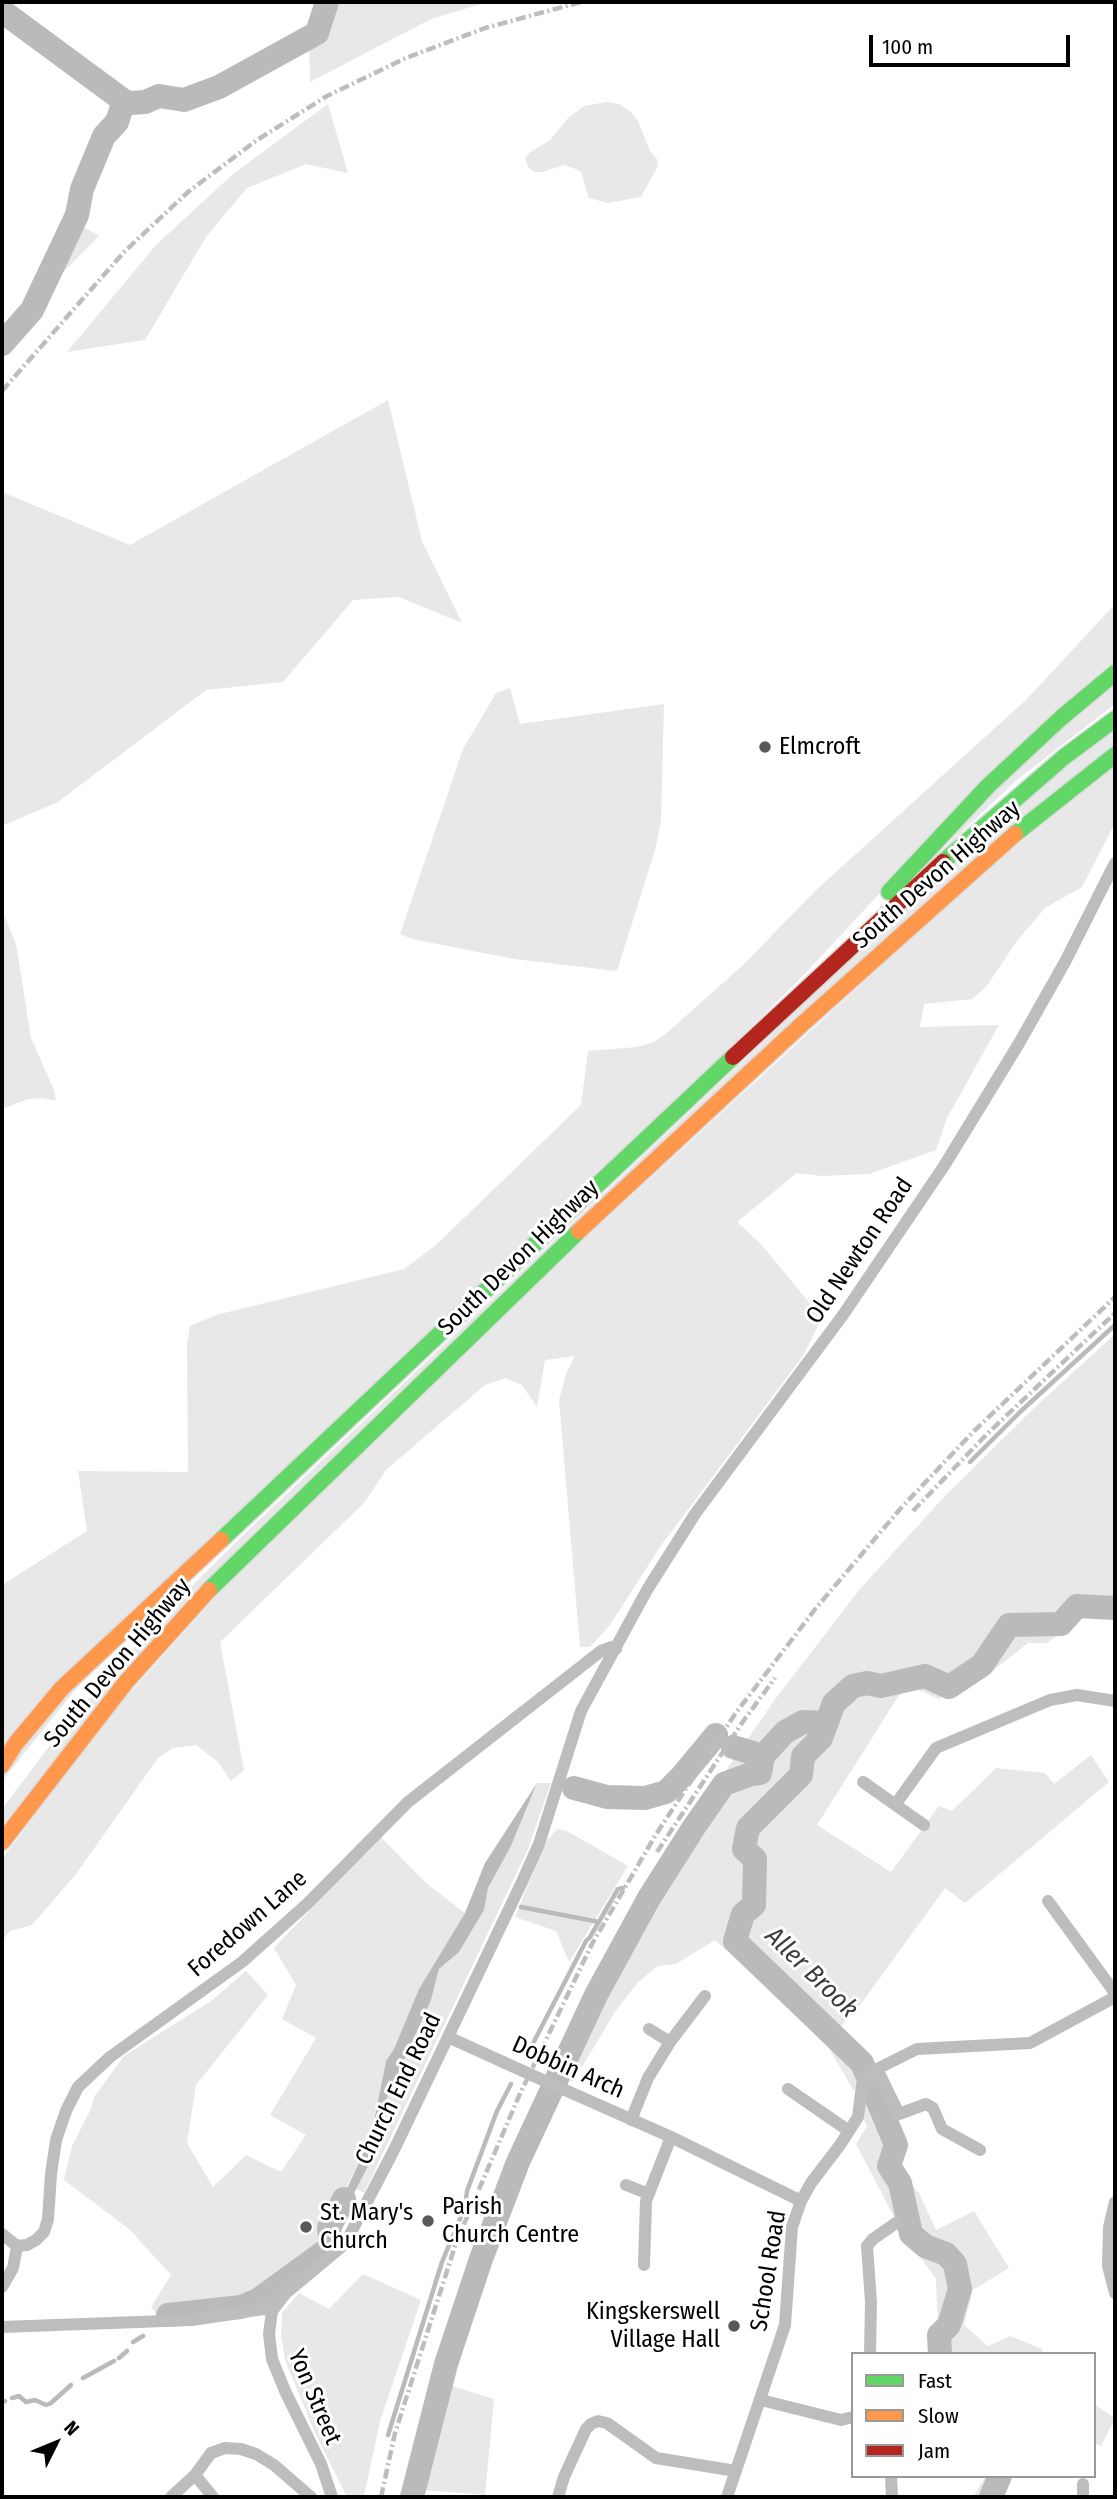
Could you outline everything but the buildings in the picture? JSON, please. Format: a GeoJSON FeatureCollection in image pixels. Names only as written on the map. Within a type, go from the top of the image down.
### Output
{"type":"FeatureCollection","features":[{"type":"Feature","properties":{"kind":"highway"},"geometry":{"type":"LineString","coordinates":[[791,1002],[924,852],[988,786],[1061,718],[1115,673]]}},
{"type":"Feature","properties":{"kind":"highway","name":"South Devon Highway"},"geometry":{"type":"LineString","coordinates":[[2,1765],[16,1743],[62,1688],[911,889],[1064,757],[1115,719]]}},
{"type":"Feature","properties":{"kind":"highway","name":"South Devon Highway"},"geometry":{"type":"LineString","coordinates":[[2,1842],[126,1682],[225,1573],[531,1276],[800,1026],[1003,844],[1115,755]]}},
{"type":"Feature","properties":{"kind":"street","name":"Old Newton Road"},"geometry":{"type":"LineString","coordinates":[[616,1649],[647,1590],[695,1514],[843,1315],[944,1166],[1038,1009],[1115,863]]}},
{"type":"Feature","properties":{"kind":"street","name":"Foredown Lane"},"geometry":{"type":"LineString","coordinates":[[17,2246],[27,2245],[44,2232],[48,2218],[56,2140],[66,2110],[78,2087],[110,2057],[242,1962],[307,1904],[408,1802],[601,1651],[612,1647],[616,1649]]}},
{"type":"Feature","properties":{"kind":"street","name":"Church End Road"},"geometry":{"type":"LineString","coordinates":[[272,2311],[285,2294],[345,2244],[394,2150],[538,1844],[581,1712],[616,1649]]}},
{"type":"Feature","properties":{"kind":"street"},"geometry":{"type":"LineString","coordinates":[[895,1805],[936,1748],[1050,1700],[1077,1695],[1115,1701]]}},
{"type":"Feature","properties":{"kind":"street"},"geometry":{"type":"LineString","coordinates":[[863,1782],[924,1825]]}},
{"type":"Feature","properties":{"kind":"street"},"geometry":{"type":"LineString","coordinates":[[1048,1901],[1115,1995]]}},
{"type":"Feature","properties":{"kind":"street","name":"School Road"},"geometry":{"type":"LineString","coordinates":[[727,2497],[785,2325],[792,2227],[811,2183],[858,2117],[862,2085],[876,2071],[917,2049],[1030,2043],[1115,1995]]}},
{"type":"Feature","properties":{"kind":"street"},"geometry":{"type":"LineString","coordinates":[[631,2120],[648,2078],[670,2042],[705,1996]]}},
{"type":"Feature","properties":{"kind":"street"},"geometry":{"type":"LineString","coordinates":[[649,2029],[670,2042]]}},
{"type":"Feature","properties":{"kind":"street","name":"Dobbin Arch"},"geometry":{"type":"LineString","coordinates":[[448,2037],[671,2137],[801,2201]]}},
{"type":"Feature","properties":{"kind":"street"},"geometry":{"type":"LineString","coordinates":[[876,2071],[899,2114],[926,2104],[933,2108],[942,2129],[980,2150]]}},
{"type":"Feature","properties":{"kind":"street"},"geometry":{"type":"LineString","coordinates":[[788,2089],[849,2131]]}},
{"type":"Feature","properties":{"kind":"street"},"geometry":{"type":"LineString","coordinates":[[645,2265],[646,2201],[671,2137]]}},
{"type":"Feature","properties":{"kind":"street"},"geometry":{"type":"LineString","coordinates":[[626,2185],[649,2194]]}},
{"type":"Feature","properties":{"kind":"street"},"geometry":{"type":"LineString","coordinates":[[1115,2202],[1109,2227],[1108,2266],[1115,2293]]}},
{"type":"Feature","properties":{"kind":"street"},"geometry":{"type":"LineString","coordinates":[[870,2352],[871,2302],[867,2246],[895,2224]]}},
{"type":"Feature","properties":{"kind":"street"},"geometry":{"type":"LineString","coordinates":[[2,2234],[17,2246],[13,2268],[2,2287]]}},
{"type":"Feature","properties":{"kind":"street"},"geometry":{"type":"LineString","coordinates":[[2,2327],[192,2320],[264,2309],[272,2311]]}},
{"type":"Feature","properties":{"kind":"street","name":"Yon Street"},"geometry":{"type":"LineString","coordinates":[[272,2311],[268,2334],[272,2359],[321,2464],[332,2497]]}},
{"type":"Feature","properties":{"kind":"street"},"geometry":{"type":"LineString","coordinates":[[761,2400],[841,2420],[851,2418]]}},
{"type":"Feature","properties":{"kind":"street"},"geometry":{"type":"LineString","coordinates":[[558,2497],[586,2429],[598,2421],[607,2423],[656,2458],[736,2471]]}},
{"type":"Feature","properties":{"kind":"street"},"geometry":{"type":"LineString","coordinates":[[171,2497],[195,2475],[211,2453],[225,2448],[256,2454],[274,2465],[311,2497]]}},
{"type":"Feature","properties":{"kind":"street"},"geometry":{"type":"LineString","coordinates":[[195,2475],[213,2497]]}},
{"type":"Feature","properties":{"kind":"street"},"geometry":{"type":"LineString","coordinates":[[891,2478],[892,2497]]}},
{"type":"Feature","properties":{"kind":"shaded area"},"geometry":{"type":"Polygon","coordinates":[[[322,2],[488,2],[431,19],[310,82],[309,37],[322,2]]]}},
{"type":"Feature","properties":{"kind":"shaded area"},"geometry":{"type":"Polygon","coordinates":[[[606,102],[619,104],[631,112],[638,121],[650,151],[657,159],[658,166],[641,197],[608,203],[589,198],[581,172],[576,169],[563,165],[543,172],[534,172],[528,167],[525,158],[529,153],[550,140],[568,118],[584,106],[606,102]]]}},
{"type":"Feature","properties":{"kind":"shaded area"},"geometry":{"type":"Polygon","coordinates":[[[328,104],[348,173],[306,164],[247,188],[206,237],[145,340],[67,352],[156,245],[233,174],[328,104]]]}},
{"type":"Feature","properties":{"kind":"shaded area"},"geometry":{"type":"Polygon","coordinates":[[[68,218],[99,236],[16,320],[68,218]]]}},
{"type":"Feature","properties":{"kind":"shaded area"},"geometry":{"type":"Polygon","coordinates":[[[388,400],[422,541],[462,623],[399,597],[353,600],[283,682],[206,690],[58,802],[2,826],[2,492],[130,545],[388,400]]]}},
{"type":"Feature","properties":{"kind":"shaded area"},"geometry":{"type":"Polygon","coordinates":[[[1115,604],[1115,663],[960,807],[801,978],[76,1689],[2,1781],[2,1585],[87,1531],[78,1471],[188,1472],[187,1344],[190,1326],[216,1315],[404,1269],[436,1245],[581,1105],[588,1051],[637,1047],[654,1042],[668,1032],[743,965],[815,891],[1027,699],[1115,604]]]}},
{"type":"Feature","properties":{"kind":"shaded area"},"geometry":{"type":"Polygon","coordinates":[[[1115,681],[1115,704],[1017,780],[942,851],[987,796],[1115,681]]]}},
{"type":"Feature","properties":{"kind":"shaded area"},"geometry":{"type":"Polygon","coordinates":[[[510,688],[520,724],[664,704],[661,819],[656,847],[617,971],[514,959],[412,939],[400,934],[463,749],[496,693],[510,688]]]}},
{"type":"Feature","properties":{"kind":"shaded area"},"geometry":{"type":"Polygon","coordinates":[[[1115,726],[1115,744],[265,1523],[2,1826],[2,1809],[62,1729],[158,1620],[240,1538],[853,957],[1002,821],[1115,726]]]}},
{"type":"Feature","properties":{"kind":"shaded area"},"geometry":{"type":"Polygon","coordinates":[[[1115,765],[1115,823],[1082,887],[1045,908],[1017,941],[986,987],[972,999],[924,1004],[920,1027],[999,1025],[947,1118],[936,1150],[869,1174],[822,1176],[797,1173],[737,1222],[760,1243],[822,1318],[803,1356],[660,1547],[610,1625],[590,1647],[580,1647],[559,1400],[566,1374],[575,1356],[545,1360],[537,1407],[522,1385],[505,1378],[485,1385],[387,1469],[364,1503],[220,1642],[244,1770],[231,1781],[218,1762],[196,1745],[173,1748],[158,1758],[76,1874],[32,1925],[10,1931],[2,1941],[2,1859],[103,1723],[220,1592],[579,1244],[977,878],[1115,765]]]}},
{"type":"Feature","properties":{"kind":"shaded area"},"geometry":{"type":"Polygon","coordinates":[[[2,910],[16,944],[31,1038],[54,1090],[56,1101],[28,1099],[2,1109],[2,910]]]}},
{"type":"Feature","properties":{"kind":"shaded area"},"geometry":{"type":"Polygon","coordinates":[[[1115,1334],[1115,1617],[1083,1615],[1047,1643],[1028,1643],[981,1680],[939,1699],[906,1684],[817,1825],[891,1872],[939,1806],[952,1811],[996,1768],[1045,1773],[1054,1784],[1091,1755],[1109,1782],[965,1903],[945,1888],[858,2008],[841,2026],[872,2064],[859,2079],[854,2091],[825,2042],[715,1940],[676,1964],[658,1966],[638,1982],[615,2012],[573,2082],[553,2072],[638,1912],[692,1820],[776,1698],[860,1589],[944,1497],[1033,1409],[1115,1334]]]}},
{"type":"Feature","properties":{"kind":"shaded area"},"geometry":{"type":"Polygon","coordinates":[[[537,1783],[551,1783],[528,1849],[364,2193],[356,2189],[384,2135],[385,2102],[431,2000],[439,1969],[459,1952],[484,1910],[488,1888],[511,1846],[537,1783]]]}},
{"type":"Feature","properties":{"kind":"shaded area"},"geometry":{"type":"Polygon","coordinates":[[[537,1783],[511,1846],[488,1888],[484,1910],[459,1952],[439,1969],[431,2000],[385,2102],[384,2135],[351,2199],[329,2228],[371,2136],[386,2061],[394,2049],[419,1989],[465,1913],[485,1863],[537,1783]]]}},
{"type":"Feature","properties":{"kind":"shaded area"},"geometry":{"type":"Polygon","coordinates":[[[557,1829],[567,1831],[628,1866],[569,1962],[556,1931],[515,1917],[545,1843],[557,1829]]]}},
{"type":"Feature","properties":{"kind":"shaded area"},"geometry":{"type":"Polygon","coordinates":[[[380,1836],[426,1883],[465,1913],[419,1989],[394,2049],[386,2061],[371,2136],[329,2228],[331,2247],[258,2300],[241,2307],[157,2314],[151,2307],[171,2275],[129,2229],[64,2180],[72,2146],[91,2109],[94,2097],[124,2056],[211,2001],[246,1971],[268,1995],[196,2085],[187,2143],[213,2187],[246,2155],[281,2172],[306,2135],[270,2115],[316,2038],[282,2019],[296,1985],[274,1948],[380,1836]]]}},
{"type":"Feature","properties":{"kind":"shaded area"},"geometry":{"type":"Polygon","coordinates":[[[878,2082],[908,2147],[894,2167],[919,2193],[936,2230],[974,2211],[1009,2268],[973,2290],[964,2325],[988,2346],[1010,2336],[1042,2349],[1043,2352],[939,2352],[936,2279],[902,2232],[856,2144],[867,2126],[861,2114],[866,2095],[878,2082]]]}},
{"type":"Feature","properties":{"kind":"shaded area"},"geometry":{"type":"Polygon","coordinates":[[[363,2274],[421,2300],[380,2421],[364,2497],[347,2497],[315,2433],[285,2360],[281,2335],[282,2313],[299,2293],[329,2309],[363,2274]]]}},
{"type":"Feature","properties":{"kind":"shaded area"},"geometry":{"type":"Polygon","coordinates":[[[439,2382],[494,2399],[485,2495],[411,2489],[439,2382]]]}},
{"type":"Feature","properties":{"kind":"shaded area"},"geometry":{"type":"Polygon","coordinates":[[[1096,2405],[1115,2418],[1101,2446],[1096,2444],[1096,2405]]]}},
{"type":"Feature","properties":{"kind":"shaded area"},"geometry":{"type":"Polygon","coordinates":[[[985,2478],[1007,2478],[999,2497],[973,2497],[985,2478]]]}},
{"type":"Feature","properties":{"kind":"waterway"},"geometry":{"type":"LineString","coordinates":[[2,344],[32,310],[77,215],[82,189],[104,136],[117,122],[124,101],[145,102],[159,96],[184,100],[219,87],[317,33],[327,2]]}},
{"type":"Feature","properties":{"kind":"waterway"},"geometry":{"type":"LineString","coordinates":[[2,11],[124,101]]}},
{"type":"Feature","properties":{"kind":"waterway"},"geometry":{"type":"LineString","coordinates":[[970,1462],[1115,1325]]}},
{"type":"Feature","properties":{"kind":"waterway","name":"Aller Brook"},"geometry":{"type":"LineString","coordinates":[[940,2352],[939,2335],[949,2325],[960,2289],[955,2264],[946,2254],[925,2246],[911,2234],[900,2183],[889,2166],[896,2145],[862,2063],[735,1941],[743,1914],[754,1905],[755,1859],[744,1849],[748,1828],[801,1775],[803,1756],[821,1738],[834,1703],[853,1686],[867,1683],[881,1686],[925,1676],[949,1687],[982,1665],[1009,1625],[1061,1624],[1077,1606],[1115,1608]]}},
{"type":"Feature","properties":{"kind":"waterway"},"geometry":{"type":"LineString","coordinates":[[412,2497],[446,2364],[481,2259],[518,2162],[596,1995],[649,1898],[724,1784],[760,1773],[763,1756],[785,1732],[803,1722],[826,1723]]}},
{"type":"Feature","properties":{"kind":"waterway"},"geometry":{"type":"LineString","coordinates":[[574,1788],[607,1797],[645,1798],[666,1792],[716,1735]]}},
{"type":"Feature","properties":{"kind":"waterway"},"geometry":{"type":"LineString","coordinates":[[733,1747],[763,1756]]}},
{"type":"Feature","properties":{"kind":"waterway"},"geometry":{"type":"LineString","coordinates":[[527,2055],[586,1941],[618,1889],[623,1888]]}},
{"type":"Feature","properties":{"kind":"waterway"},"geometry":{"type":"LineString","coordinates":[[638,1898],[647,1903]]}},
{"type":"Feature","properties":{"kind":"waterway"},"geometry":{"type":"LineString","coordinates":[[521,1907],[599,1922]]}},
{"type":"Feature","properties":{"kind":"waterway"},"geometry":{"type":"LineString","coordinates":[[388,2435],[442,2262],[465,2207],[467,2191],[497,2111],[511,2084]]}},
{"type":"Feature","properties":{"kind":"waterway"},"geometry":{"type":"LineString","coordinates":[[168,2315],[241,2307],[258,2300],[331,2247],[329,2228],[344,2199]]}},
{"type":"Feature","properties":{"kind":"waterway"},"geometry":{"type":"LineString","coordinates":[[133,2342],[143,2336]]}},
{"type":"Feature","properties":{"kind":"waterway"},"geometry":{"type":"LineString","coordinates":[[119,2358],[127,2351]]}},
{"type":"Feature","properties":{"kind":"waterway"},"geometry":{"type":"LineString","coordinates":[[83,2378],[114,2361]]}},
{"type":"Feature","properties":{"kind":"waterway"},"geometry":{"type":"LineString","coordinates":[[12,2398],[19,2396],[26,2402],[35,2400],[46,2405],[71,2385]]}},
{"type":"Feature","properties":{"kind":"waterway","name":"Aller Brook"},"geometry":{"type":"LineString","coordinates":[[991,2497],[999,2478]]}},
{"type":"Feature","properties":{"kind":"railway"},"geometry":{"type":"LineString","coordinates":[[2,391],[124,252],[188,192],[257,140],[327,96],[406,58],[485,28],[581,2]]}},
{"type":"Feature","properties":{"kind":"railway"},"geometry":{"type":"LineString","coordinates":[[381,2497],[395,2433],[456,2243],[519,2096],[592,1944],[655,1836],[735,1714],[816,1608],[901,1508],[974,1431],[1115,1297]]}},
{"type":"Feature","properties":{"kind":"railway"},"geometry":{"type":"LineString","coordinates":[[913,1511],[988,1433],[1115,1313]]}},
{"type":"Feature","properties":{"kind":"railway"},"geometry":{"type":"LineString","coordinates":[[657,1852],[775,1678]]}},
{"type":"Feature","properties":{"kind":"traffic: fast"},"geometry":{"type":"LineString","coordinates":[[889,892],[988,786],[1061,718],[1115,673]]}},
{"type":"Feature","properties":{"kind":"traffic: fast"},"geometry":{"type":"LineString","coordinates":[[943,862],[1064,757],[1115,719]]}},
{"type":"Feature","properties":{"kind":"traffic: fast"},"geometry":{"type":"LineString","coordinates":[[1015,834],[1115,755]]}},
{"type":"Feature","properties":{"kind":"traffic: fast"},"geometry":{"type":"LineString","coordinates":[[221,1540],[733,1057]]}},
{"type":"Feature","properties":{"kind":"traffic: fast"},"geometry":{"type":"LineString","coordinates":[[209,1590],[579,1231]]}},
{"type":"Feature","properties":{"kind":"traffic: slow"},"geometry":{"type":"LineString","coordinates":[[579,1231],[800,1026],[1015,834]]}},
{"type":"Feature","properties":{"kind":"traffic: slow"},"geometry":{"type":"LineString","coordinates":[[2,1765],[16,1743],[62,1688],[221,1540]]}},
{"type":"Feature","properties":{"kind":"traffic: slow"},"geometry":{"type":"LineString","coordinates":[[2,1842],[126,1682],[209,1590]]}},
{"type":"Feature","properties":{"kind":"traffic: jam"},"geometry":{"type":"LineString","coordinates":[[733,1057],[943,862]]}},
{"type":"Feature","properties":{"kind":"place","name":"Elmcroft"},"geometry":{"type":"Point","coordinates":[765,747]}},
{"type":"Feature","properties":{"kind":"place","name":"Parish Church Centre"},"geometry":{"type":"Point","coordinates":[428,2221]}},
{"type":"Feature","properties":{"kind":"place","name":"St. Mary's Church"},"geometry":{"type":"Point","coordinates":[306,2227]}},
{"type":"Feature","properties":{"kind":"place","name":"Kingskerswell Village Hall"},"geometry":{"type":"Point","coordinates":[734,2326]}}]}
